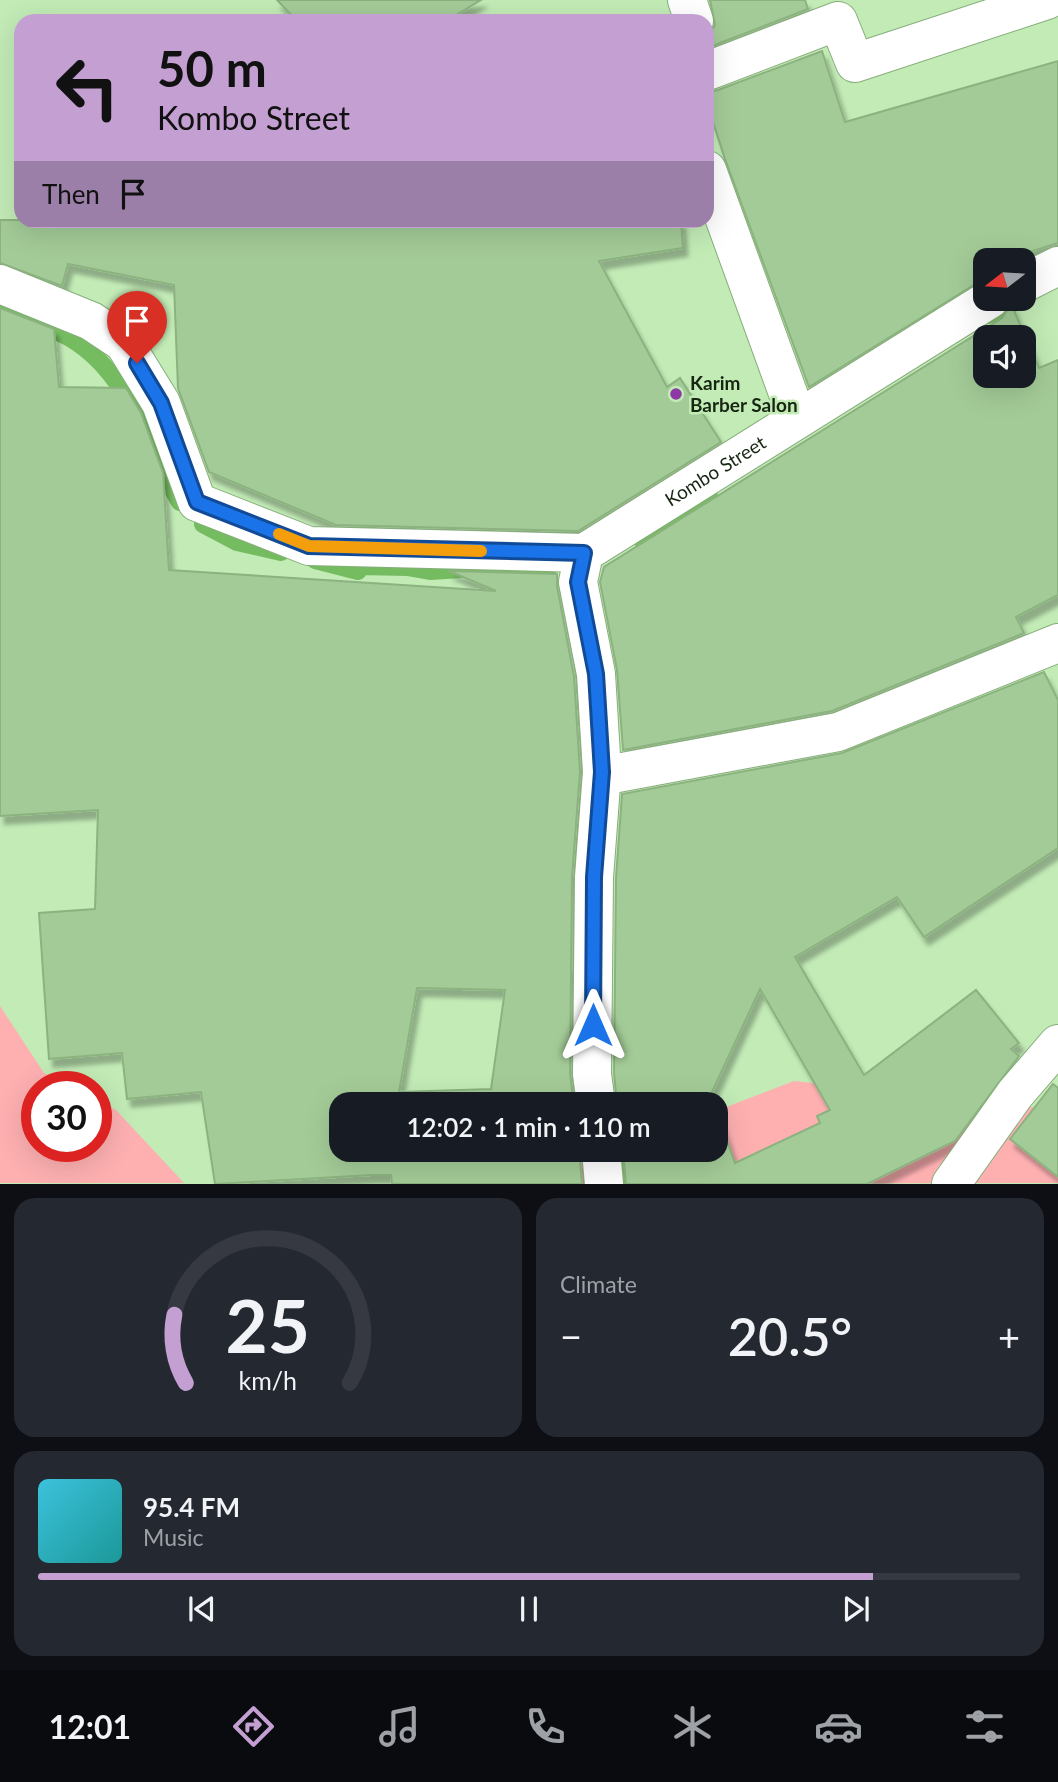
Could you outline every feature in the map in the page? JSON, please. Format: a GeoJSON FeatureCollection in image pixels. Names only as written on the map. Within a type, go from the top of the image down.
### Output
{"type":"FeatureCollection","features":[{"type":"Feature","properties":{"kind":"street"},"geometry":{"type":"LineString","coordinates":[[714,65],[838,21],[855,63],[1047,0]]}},
{"type":"Feature","properties":{"kind":"street"},"geometry":{"type":"LineString","coordinates":[[714,189],[797,418]]}},
{"type":"Feature","properties":{"kind":"street"},"geometry":{"type":"LineString","coordinates":[[1036,277],[1058,266]]}},
{"type":"Feature","properties":{"kind":"street"},"geometry":{"type":"LineString","coordinates":[[0,284],[90,321],[124,343],[161,403],[197,502],[309,546],[584,553],[578,582],[596,674],[602,772],[594,877],[595,1092]]}},
{"type":"Feature","properties":{"kind":"street","name":"Kombo Street"},"geometry":{"type":"LineString","coordinates":[[584,553],[973,309]]}},
{"type":"Feature","properties":{"kind":"street"},"geometry":{"type":"LineString","coordinates":[[602,772],[612,774],[838,732],[1058,643]]}},
{"type":"Feature","properties":{"kind":"street"},"geometry":{"type":"LineString","coordinates":[[951,1184],[1015,1094],[1058,1045]]}},
{"type":"Feature","properties":{"kind":"street"},"geometry":{"type":"LineString","coordinates":[[602,1162],[604,1184]]}},
{"type":"Feature","properties":{"kind":"shaded area"},"geometry":{"type":"Polygon","coordinates":[[[0,1006],[43,1071],[21,1071],[21,1162],[112,1162],[112,1108],[184,1183],[0,1183],[0,1006]]]}},
{"type":"Feature","properties":{"kind":"shaded area"},"geometry":{"type":"Polygon","coordinates":[[[794,1081],[1058,1110],[1058,1183],[564,1184],[568,1168],[584,1162],[728,1162],[728,1106],[794,1081]]]}},
{"type":"Feature","properties":{"kind":"building"},"geometry":{"type":"Polygon","coordinates":[[[277,0],[481,0],[458,14],[290,14],[277,0]]]}},
{"type":"Feature","properties":{"kind":"building"},"geometry":{"type":"Polygon","coordinates":[[[710,0],[805,0],[808,9],[714,45],[710,0]]]}},
{"type":"Feature","properties":{"kind":"building"},"geometry":{"type":"Polygon","coordinates":[[[822,51],[845,122],[1058,61],[1058,243],[1036,250],[973,248],[973,285],[809,387],[714,125],[714,91],[822,51]]]}},
{"type":"Feature","properties":{"kind":"building"},"geometry":{"type":"Polygon","coordinates":[[[0,220],[14,220],[14,228],[682,228],[683,248],[599,261],[667,387],[680,378],[721,442],[578,531],[336,525],[209,472],[178,388],[174,285],[68,264],[62,286],[0,263],[0,220]]]}},
{"type":"Feature","properties":{"kind":"building"},"geometry":{"type":"Polygon","coordinates":[[[0,308],[54,329],[59,387],[126,388],[141,413],[163,473],[169,570],[496,591],[449,571],[557,574],[574,677],[580,772],[572,877],[570,1074],[572,1092],[399,1092],[329,1092],[329,1162],[580,1162],[582,1184],[392,1184],[391,1175],[371,1175],[215,1184],[201,1092],[127,1099],[122,1053],[49,1059],[39,913],[95,909],[98,810],[0,816],[0,308]],[[417,988],[399,1092],[491,1089],[505,990],[417,988]]]}},
{"type":"Feature","properties":{"kind":"building"},"geometry":{"type":"Polygon","coordinates":[[[1006,312],[1014,312],[1020,325],[991,325],[1006,312]]]}},
{"type":"Feature","properties":{"kind":"building"},"geometry":{"type":"Polygon","coordinates":[[[973,336],[973,388],[1036,388],[1036,361],[1039,368],[1058,360],[1058,595],[1016,617],[1024,633],[832,711],[623,750],[617,670],[600,582],[604,567],[973,336]]]}},
{"type":"Feature","properties":{"kind":"building"},"geometry":{"type":"Polygon","coordinates":[[[1044,672],[1058,700],[1058,848],[924,937],[897,897],[795,957],[864,1075],[976,990],[1019,1043],[1011,1049],[1019,1056],[955,1141],[867,1184],[626,1184],[624,1162],[728,1162],[728,1143],[735,1163],[820,1123],[817,1116],[830,1110],[760,989],[712,1092],[616,1092],[616,878],[622,794],[842,753],[1044,672]]]}},
{"type":"Feature","properties":{"kind":"building"},"geometry":{"type":"Polygon","coordinates":[[[1053,1084],[1058,1088],[1058,1177],[1010,1139],[1053,1084]]]}},
{"type":"Feature","properties":{"kind":"waterway"},"geometry":{"type":"LineString","coordinates":[[0,311],[45,326],[70,338],[91,353],[108,371],[135,412],[180,502]]}},
{"type":"Feature","properties":{"kind":"waterway"},"geometry":{"type":"LineString","coordinates":[[988,315],[994,312]]}},
{"type":"Feature","properties":{"kind":"waterway"},"geometry":{"type":"LineString","coordinates":[[644,544],[709,496]]}},
{"type":"Feature","properties":{"kind":"waterway"},"geometry":{"type":"LineString","coordinates":[[203,524],[237,542],[281,552]]}},
{"type":"Feature","properties":{"kind":"waterway"},"geometry":{"type":"LineString","coordinates":[[315,560],[358,571],[360,566],[407,567],[430,571],[494,567],[548,576]]}},
{"type":"Feature","properties":{"kind":"waterway"},"geometry":{"type":"LineString","coordinates":[[621,1162],[625,1184]]}},
{"type":"Feature","properties":{"kind":"slow traffic"},"geometry":{"type":"LineString","coordinates":[[279,534],[309,546],[481,551]]}},
{"type":"Feature","properties":{"kind":"place","name":"Karim Barber Salon"},"geometry":{"type":"Point","coordinates":[676,394]}},
{"type":"Feature","properties":{"kind":"route"},"geometry":{"type":"LineString","coordinates":[[137,363],[161,403],[197,502],[309,546],[584,553],[578,582],[596,674],[602,772],[594,877],[593,1025]]}}]}
